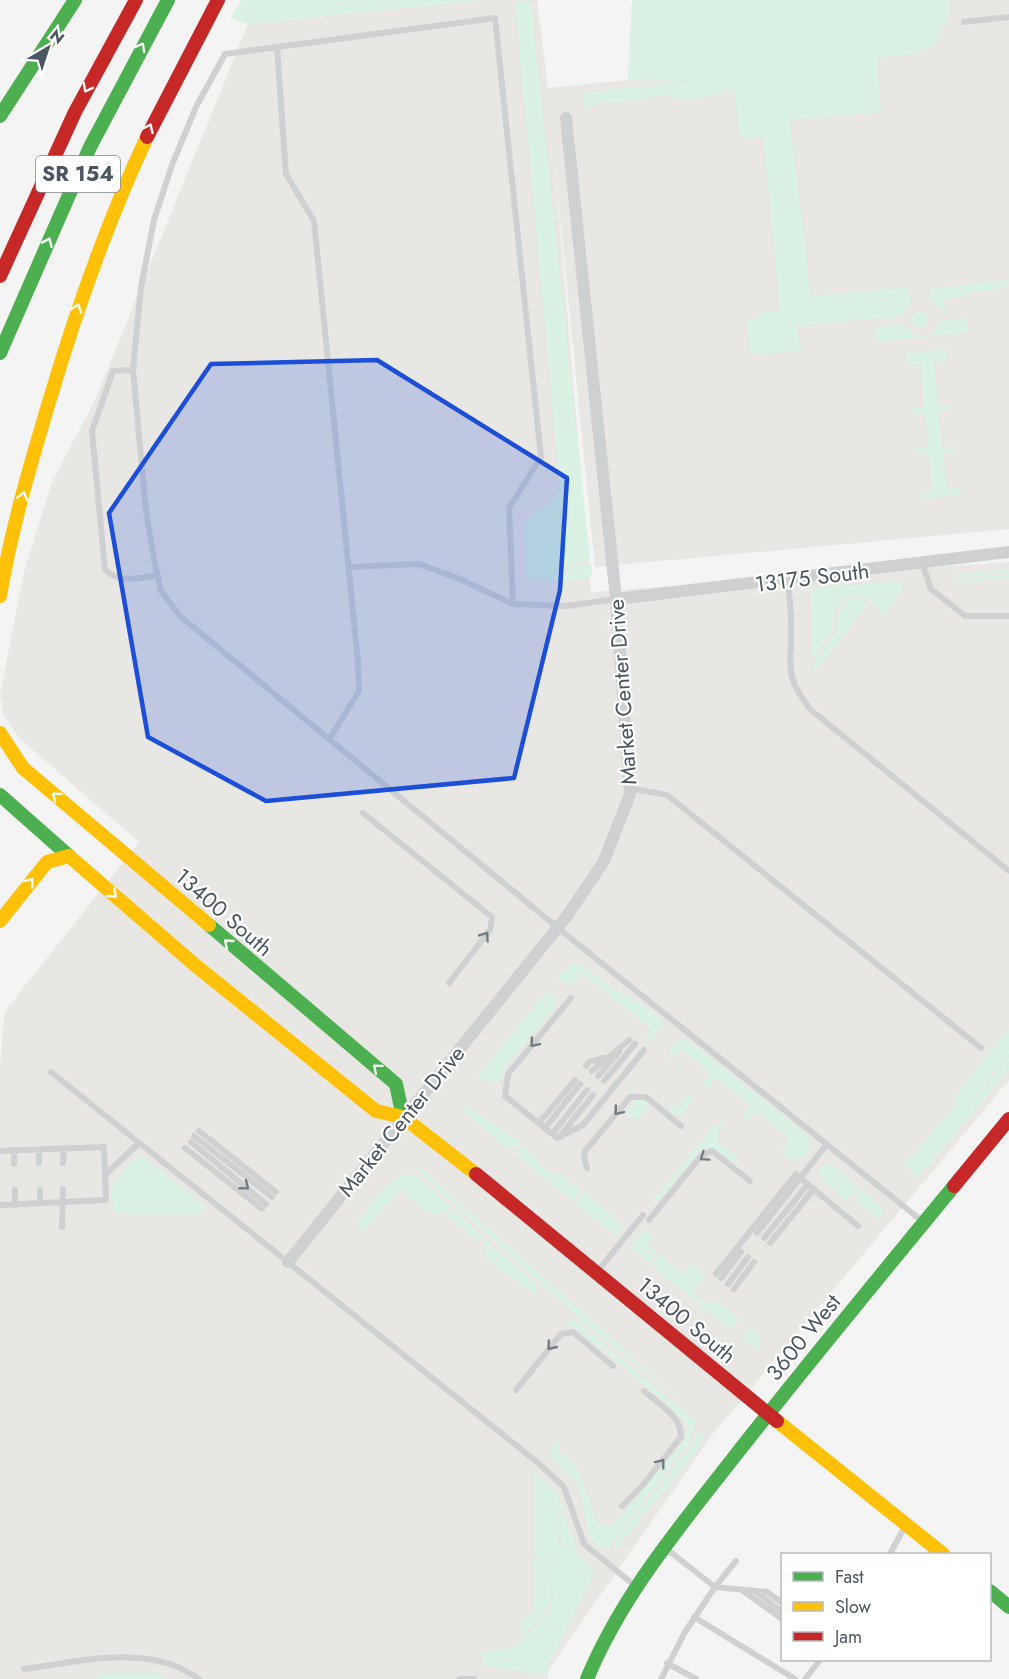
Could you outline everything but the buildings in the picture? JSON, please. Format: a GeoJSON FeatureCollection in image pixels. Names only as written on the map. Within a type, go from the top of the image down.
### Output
{"type":"FeatureCollection","features":[{"type":"Feature","properties":{"kind":"main road"},"geometry":{"type":"LineString","coordinates":[[0,116],[75,0]]}},
{"type":"Feature","properties":{"kind":"main road","name":"SR 154"},"geometry":{"type":"LineString","coordinates":[[0,276],[47,167],[136,0]]}},
{"type":"Feature","properties":{"kind":"main road","name":"SR 154"},"geometry":{"type":"LineString","coordinates":[[0,353],[90,147],[168,0]]}},
{"type":"Feature","properties":{"kind":"main road"},"geometry":{"type":"LineString","coordinates":[[0,574],[63,350],[106,225],[159,107],[218,0]]}},
{"type":"Feature","properties":{"kind":"main road"},"geometry":{"type":"LineString","coordinates":[[0,596],[8,552]]}},
{"type":"Feature","properties":{"kind":"main road"},"geometry":{"type":"LineString","coordinates":[[0,733],[23,768]]}},
{"type":"Feature","properties":{"kind":"main road","name":"13400 South"},"geometry":{"type":"LineString","coordinates":[[0,749],[396,1084],[403,1118]]}},
{"type":"Feature","properties":{"kind":"main road","name":"13400 South"},"geometry":{"type":"LineString","coordinates":[[0,795],[195,965],[376,1111],[403,1118],[597,1272],[767,1414],[941,1553]]}},
{"type":"Feature","properties":{"kind":"main road"},"geometry":{"type":"LineString","coordinates":[[0,921],[47,862],[58,857],[69,856]]}},
{"type":"Feature","properties":{"kind":"main road","name":"3600 West"},"geometry":{"type":"LineString","coordinates":[[587,1679],[598,1648],[635,1586],[664,1547],[767,1414],[1009,1119]]}},
{"type":"Feature","properties":{"kind":"main road"},"geometry":{"type":"LineString","coordinates":[[991,1592],[1009,1607]]}},
{"type":"Feature","properties":{"kind":"street","name":"Market Center Drive"},"geometry":{"type":"LineString","coordinates":[[288,1262],[558,928],[604,861],[630,794],[616,599],[566,118]]}},
{"type":"Feature","properties":{"kind":"street","name":"13175 South"},"geometry":{"type":"LineString","coordinates":[[616,599],[1009,552]]}},
{"type":"Feature","properties":{"kind":"lane"},"geometry":{"type":"LineString","coordinates":[[964,21],[1009,17]]}},
{"type":"Feature","properties":{"kind":"lane"},"geometry":{"type":"LineString","coordinates":[[513,604],[509,508],[541,457],[495,18],[225,54],[196,107],[172,165],[154,219],[141,287],[133,370],[146,511],[161,591],[180,616],[558,928],[924,1222]]}},
{"type":"Feature","properties":{"kind":"lane"},"geometry":{"type":"LineString","coordinates":[[277,47],[286,174],[314,221],[349,567],[359,691],[330,738]]}},
{"type":"Feature","properties":{"kind":"lane"},"geometry":{"type":"LineString","coordinates":[[133,370],[113,371],[92,431],[105,570],[114,578],[129,580],[158,575]]}},
{"type":"Feature","properties":{"kind":"lane"},"geometry":{"type":"LineString","coordinates":[[922,563],[930,589],[965,616],[1009,616]]}},
{"type":"Feature","properties":{"kind":"lane"},"geometry":{"type":"LineString","coordinates":[[349,567],[419,564],[460,579],[513,604],[567,606],[616,599]]}},
{"type":"Feature","properties":{"kind":"lane"},"geometry":{"type":"LineString","coordinates":[[788,580],[792,624],[789,672],[796,693],[810,710],[1009,871]]}},
{"type":"Feature","properties":{"kind":"lane"},"geometry":{"type":"LineString","coordinates":[[630,788],[668,795],[981,1048]]}},
{"type":"Feature","properties":{"kind":"lane"},"geometry":{"type":"LineString","coordinates":[[363,813],[492,917],[490,930],[449,983]]}},
{"type":"Feature","properties":{"kind":"lane"},"geometry":{"type":"LineString","coordinates":[[555,1136],[505,1096],[508,1074],[571,998]]}},
{"type":"Feature","properties":{"kind":"lane"},"geometry":{"type":"LineString","coordinates":[[589,1068],[629,1040],[598,1076]]}},
{"type":"Feature","properties":{"kind":"lane"},"geometry":{"type":"LineString","coordinates":[[604,1081],[635,1044]]}},
{"type":"Feature","properties":{"kind":"lane"},"geometry":{"type":"LineString","coordinates":[[555,1136],[583,1125],[644,1050]]}},
{"type":"Feature","properties":{"kind":"lane"},"geometry":{"type":"LineString","coordinates":[[51,1072],[537,1462],[564,1487],[584,1545],[635,1586]]}},
{"type":"Feature","properties":{"kind":"lane"},"geometry":{"type":"LineString","coordinates":[[539,1123],[578,1082],[545,1128]]}},
{"type":"Feature","properties":{"kind":"lane"},"geometry":{"type":"LineString","coordinates":[[555,1136],[587,1090]]}},
{"type":"Feature","properties":{"kind":"lane"},"geometry":{"type":"LineString","coordinates":[[555,1136],[593,1095]]}},
{"type":"Feature","properties":{"kind":"lane"},"geometry":{"type":"LineString","coordinates":[[587,1168],[585,1150],[630,1097],[646,1098],[681,1126]]}},
{"type":"Feature","properties":{"kind":"lane"},"geometry":{"type":"LineString","coordinates":[[185,1148],[264,1206],[195,1136],[274,1195]]}},
{"type":"Feature","properties":{"kind":"lane"},"geometry":{"type":"LineString","coordinates":[[106,1174],[139,1143]]}},
{"type":"Feature","properties":{"kind":"lane"},"geometry":{"type":"LineString","coordinates":[[741,1252],[718,1276],[798,1176],[827,1144]]}},
{"type":"Feature","properties":{"kind":"lane"},"geometry":{"type":"LineString","coordinates":[[0,1151],[104,1147],[106,1174],[106,1200],[0,1205]]}},
{"type":"Feature","properties":{"kind":"lane"},"geometry":{"type":"LineString","coordinates":[[63,1162],[64,1148]]}},
{"type":"Feature","properties":{"kind":"lane"},"geometry":{"type":"LineString","coordinates":[[14,1150],[14,1164]]}},
{"type":"Feature","properties":{"kind":"lane"},"geometry":{"type":"LineString","coordinates":[[39,1150],[39,1163]]}},
{"type":"Feature","properties":{"kind":"lane"},"geometry":{"type":"LineString","coordinates":[[597,1272],[701,1156],[712,1151],[750,1181]]}},
{"type":"Feature","properties":{"kind":"lane"},"geometry":{"type":"LineString","coordinates":[[798,1176],[858,1226]]}},
{"type":"Feature","properties":{"kind":"lane"},"geometry":{"type":"LineString","coordinates":[[757,1233],[798,1176]]}},
{"type":"Feature","properties":{"kind":"lane"},"geometry":{"type":"LineString","coordinates":[[767,1241],[811,1186]]}},
{"type":"Feature","properties":{"kind":"lane"},"geometry":{"type":"LineString","coordinates":[[62,1227],[63,1189]]}},
{"type":"Feature","properties":{"kind":"lane"},"geometry":{"type":"LineString","coordinates":[[15,1190],[15,1204]]}},
{"type":"Feature","properties":{"kind":"lane"},"geometry":{"type":"LineString","coordinates":[[40,1190],[40,1203]]}},
{"type":"Feature","properties":{"kind":"lane"},"geometry":{"type":"LineString","coordinates":[[731,1286],[751,1259]]}},
{"type":"Feature","properties":{"kind":"lane"},"geometry":{"type":"LineString","coordinates":[[516,1390],[561,1334],[573,1332],[613,1366]]}},
{"type":"Feature","properties":{"kind":"lane"},"geometry":{"type":"LineString","coordinates":[[622,1506],[642,1486],[681,1437],[677,1419],[644,1391]]}},
{"type":"Feature","properties":{"kind":"lane"},"geometry":{"type":"LineString","coordinates":[[891,1553],[906,1526]]}},
{"type":"Feature","properties":{"kind":"lane"},"geometry":{"type":"LineString","coordinates":[[664,1547],[715,1587],[767,1592],[781,1602]]}},
{"type":"Feature","properties":{"kind":"lane"},"geometry":{"type":"LineString","coordinates":[[661,1679],[667,1663],[694,1617],[736,1561]]}},
{"type":"Feature","properties":{"kind":"lane"},"geometry":{"type":"LineString","coordinates":[[741,1589],[781,1614]]}},
{"type":"Feature","properties":{"kind":"lane"},"geometry":{"type":"LineString","coordinates":[[754,1591],[781,1614]]}},
{"type":"Feature","properties":{"kind":"lane"},"geometry":{"type":"LineString","coordinates":[[694,1617],[795,1679]]}},
{"type":"Feature","properties":{"kind":"lane"},"geometry":{"type":"LineString","coordinates":[[24,1669],[112,1658],[153,1658],[181,1667],[199,1679]]}},
{"type":"Feature","properties":{"kind":"lane"},"geometry":{"type":"LineString","coordinates":[[805,1679],[818,1661]]}},
{"type":"Feature","properties":{"kind":"lane"},"geometry":{"type":"LineString","coordinates":[[667,1663],[696,1679]]}},
{"type":"Feature","properties":{"kind":"lane"},"geometry":{"type":"LineString","coordinates":[[459,1679],[474,1679]]}},
{"type":"Feature","properties":{"kind":"highlighted area"},"geometry":{"type":"Polygon","coordinates":[[[377,360],[567,478],[560,590],[514,778],[266,801],[148,737],[109,513],[211,364],[377,360]]]}},
{"type":"Feature","properties":{"kind":"shaded area"},"geometry":{"type":"Polygon","coordinates":[[[480,0],[537,0],[548,88],[628,80],[632,0],[1009,0],[1009,529],[595,567],[554,157],[591,592],[1009,562],[1009,1080],[712,1435],[549,1669],[547,1679],[0,1679],[0,1066],[4,1017],[9,1006],[139,842],[20,739],[4,716],[0,695],[24,572],[52,482],[95,400],[248,24],[480,0]]]}},
{"type":"Feature","properties":{"kind":"green space"},"geometry":{"type":"Polygon","coordinates":[[[242,0],[480,0],[248,24],[230,18],[242,0]]]}},
{"type":"Feature","properties":{"kind":"green space"},"geometry":{"type":"Polygon","coordinates":[[[632,0],[949,0],[950,10],[936,44],[913,54],[877,58],[881,112],[790,120],[811,296],[906,288],[910,291],[911,301],[902,316],[796,326],[802,351],[750,354],[747,320],[758,318],[759,313],[780,311],[763,137],[740,137],[734,88],[701,98],[683,99],[668,94],[618,103],[599,101],[591,108],[584,107],[582,93],[691,81],[628,80],[632,0]]]}},
{"type":"Feature","properties":{"kind":"green space"},"geometry":{"type":"Polygon","coordinates":[[[515,2],[531,2],[590,560],[569,564],[558,581],[527,580],[523,523],[531,514],[547,506],[560,490],[515,2]]]}},
{"type":"Feature","properties":{"kind":"green space"},"geometry":{"type":"Polygon","coordinates":[[[1009,280],[1009,284],[989,292],[974,290],[967,296],[944,299],[943,304],[948,311],[942,311],[930,299],[929,289],[1009,280]]]}},
{"type":"Feature","properties":{"kind":"green space"},"geometry":{"type":"Polygon","coordinates":[[[920,311],[926,313],[928,319],[926,325],[920,327],[914,325],[912,319],[914,313],[920,311]]]}},
{"type":"Feature","properties":{"kind":"green space"},"geometry":{"type":"Polygon","coordinates":[[[967,318],[969,332],[877,342],[875,328],[902,325],[917,336],[932,335],[941,321],[967,318]]]}},
{"type":"Feature","properties":{"kind":"green space"},"geometry":{"type":"Polygon","coordinates":[[[946,349],[948,360],[934,362],[938,405],[952,405],[952,409],[938,411],[942,447],[956,446],[956,451],[943,453],[947,489],[960,488],[961,494],[921,499],[920,492],[933,491],[928,454],[917,455],[916,448],[929,447],[925,413],[912,414],[911,408],[924,407],[921,364],[907,365],[906,353],[946,349]]]}},
{"type":"Feature","properties":{"kind":"green space"},"geometry":{"type":"Polygon","coordinates":[[[592,564],[592,573],[587,579],[561,582],[569,567],[592,564]]]}},
{"type":"Feature","properties":{"kind":"green space"},"geometry":{"type":"Polygon","coordinates":[[[1009,569],[1009,572],[953,578],[953,575],[1009,569]]]}},
{"type":"Feature","properties":{"kind":"green space"},"geometry":{"type":"Polygon","coordinates":[[[1009,574],[1009,578],[954,583],[952,580],[1009,574]]]}},
{"type":"Feature","properties":{"kind":"green space"},"geometry":{"type":"Polygon","coordinates":[[[899,581],[904,589],[883,614],[866,597],[847,595],[835,610],[831,633],[812,659],[811,589],[899,581]]]}},
{"type":"Feature","properties":{"kind":"green space"},"geometry":{"type":"Polygon","coordinates":[[[849,598],[864,599],[867,605],[813,674],[817,659],[833,637],[839,614],[849,598]]]}},
{"type":"Feature","properties":{"kind":"green space"},"geometry":{"type":"Polygon","coordinates":[[[572,963],[588,970],[612,988],[661,1018],[663,1026],[650,1042],[645,1039],[652,1029],[583,974],[571,985],[557,978],[572,963]]]}},
{"type":"Feature","properties":{"kind":"green space"},"geometry":{"type":"Polygon","coordinates":[[[547,991],[555,998],[555,1006],[507,1065],[498,1083],[477,1077],[547,991]]]}},
{"type":"Feature","properties":{"kind":"green space"},"geometry":{"type":"Polygon","coordinates":[[[1009,1029],[1009,1054],[966,1105],[971,1104],[979,1090],[989,1083],[1009,1056],[1009,1069],[917,1179],[909,1171],[915,1164],[906,1170],[903,1166],[958,1103],[953,1098],[1009,1029]]]}},
{"type":"Feature","properties":{"kind":"green space"},"geometry":{"type":"Polygon","coordinates":[[[678,1040],[688,1040],[807,1135],[811,1143],[805,1155],[793,1161],[781,1152],[790,1138],[756,1111],[749,1119],[745,1119],[744,1115],[751,1106],[716,1078],[707,1087],[703,1083],[710,1073],[681,1049],[672,1059],[669,1057],[669,1051],[678,1040]]]}},
{"type":"Feature","properties":{"kind":"green space"},"geometry":{"type":"Polygon","coordinates":[[[688,1094],[694,1099],[681,1115],[676,1116],[669,1110],[672,1104],[678,1108],[688,1094]]]}},
{"type":"Feature","properties":{"kind":"green space"},"geometry":{"type":"Polygon","coordinates":[[[635,1100],[644,1100],[650,1106],[637,1121],[623,1113],[635,1100]]]}},
{"type":"Feature","properties":{"kind":"green space"},"geometry":{"type":"Polygon","coordinates":[[[461,1103],[520,1141],[511,1151],[466,1114],[461,1103]]]}},
{"type":"Feature","properties":{"kind":"green space"},"geometry":{"type":"Polygon","coordinates":[[[721,1121],[726,1128],[717,1129],[718,1143],[738,1157],[733,1163],[713,1147],[702,1148],[656,1203],[653,1200],[714,1125],[716,1127],[721,1121]]]}},
{"type":"Feature","properties":{"kind":"green space"},"geometry":{"type":"Polygon","coordinates":[[[524,1145],[543,1168],[555,1175],[559,1173],[581,1190],[572,1201],[516,1155],[524,1145]]]}},
{"type":"Feature","properties":{"kind":"green space"},"geometry":{"type":"Polygon","coordinates":[[[143,1157],[204,1205],[202,1213],[114,1214],[111,1189],[132,1160],[143,1157]]]}},
{"type":"Feature","properties":{"kind":"green space"},"geometry":{"type":"Polygon","coordinates":[[[410,1164],[420,1168],[702,1418],[583,1321],[410,1164]]]}},
{"type":"Feature","properties":{"kind":"green space"},"geometry":{"type":"Polygon","coordinates":[[[827,1164],[834,1166],[880,1206],[884,1215],[880,1216],[880,1220],[857,1203],[860,1198],[853,1192],[846,1200],[820,1178],[819,1169],[827,1164]]]}},
{"type":"Feature","properties":{"kind":"green space"},"geometry":{"type":"Polygon","coordinates":[[[409,1173],[415,1175],[451,1207],[444,1214],[431,1215],[400,1190],[365,1231],[357,1224],[386,1186],[409,1173]]]}},
{"type":"Feature","properties":{"kind":"green space"},"geometry":{"type":"Polygon","coordinates":[[[584,1192],[624,1226],[616,1236],[575,1203],[584,1192]]]}},
{"type":"Feature","properties":{"kind":"green space"},"geometry":{"type":"Polygon","coordinates":[[[453,1209],[483,1237],[479,1242],[464,1230],[466,1227],[463,1225],[461,1227],[447,1216],[453,1209]]]}},
{"type":"Feature","properties":{"kind":"green space"},"geometry":{"type":"Polygon","coordinates":[[[643,1230],[654,1235],[647,1244],[656,1252],[648,1262],[629,1247],[643,1230]]]}},
{"type":"Feature","properties":{"kind":"green space"},"geometry":{"type":"Polygon","coordinates":[[[486,1240],[539,1287],[533,1294],[484,1257],[486,1249],[482,1244],[486,1240]]]}},
{"type":"Feature","properties":{"kind":"green space"},"geometry":{"type":"Polygon","coordinates":[[[659,1254],[683,1273],[691,1264],[706,1276],[691,1291],[709,1305],[714,1299],[740,1319],[731,1330],[650,1264],[659,1254]]]}},
{"type":"Feature","properties":{"kind":"green space"},"geometry":{"type":"Polygon","coordinates":[[[573,1318],[607,1347],[604,1351],[578,1329],[567,1325],[573,1318]]]}},
{"type":"Feature","properties":{"kind":"green space"},"geometry":{"type":"Polygon","coordinates":[[[751,1328],[762,1337],[759,1351],[742,1339],[751,1328]]]}},
{"type":"Feature","properties":{"kind":"green space"},"geometry":{"type":"Polygon","coordinates":[[[610,1349],[666,1397],[663,1401],[607,1353],[610,1349]]]}},
{"type":"Feature","properties":{"kind":"green space"},"geometry":{"type":"Polygon","coordinates":[[[670,1399],[695,1421],[691,1440],[605,1550],[598,1545],[589,1531],[578,1487],[549,1451],[559,1437],[563,1439],[557,1449],[577,1466],[598,1526],[613,1525],[686,1439],[688,1424],[666,1404],[670,1399]]]}},
{"type":"Feature","properties":{"kind":"green space"},"geometry":{"type":"Polygon","coordinates":[[[705,1430],[700,1447],[616,1548],[614,1544],[617,1538],[688,1451],[697,1435],[705,1430]]]}},
{"type":"Feature","properties":{"kind":"green space"},"geometry":{"type":"Polygon","coordinates":[[[533,1470],[557,1493],[563,1509],[556,1514],[555,1529],[561,1547],[578,1555],[595,1572],[550,1662],[546,1660],[550,1663],[545,1675],[484,1666],[481,1653],[492,1649],[507,1657],[497,1650],[517,1646],[547,1615],[551,1606],[553,1596],[550,1577],[541,1559],[534,1552],[533,1470]]]}},
{"type":"Feature","properties":{"kind":"green space"},"geometry":{"type":"Polygon","coordinates":[[[563,1511],[578,1554],[563,1547],[557,1530],[557,1516],[563,1511]]]}},
{"type":"Feature","properties":{"kind":"green space"},"geometry":{"type":"Polygon","coordinates":[[[533,1555],[549,1577],[551,1598],[541,1617],[522,1635],[522,1620],[534,1611],[533,1555]]]}},
{"type":"Feature","properties":{"kind":"green space"},"geometry":{"type":"Polygon","coordinates":[[[98,1674],[164,1674],[164,1679],[98,1679],[98,1674]]]}},
{"type":"Feature","properties":{"kind":"traffic: fast"},"geometry":{"type":"LineString","coordinates":[[0,116],[75,0]]}},
{"type":"Feature","properties":{"kind":"traffic: fast"},"geometry":{"type":"LineString","coordinates":[[0,353],[90,147],[168,0]]}},
{"type":"Feature","properties":{"kind":"traffic: fast"},"geometry":{"type":"LineString","coordinates":[[0,795],[69,856]]}},
{"type":"Feature","properties":{"kind":"traffic: fast"},"geometry":{"type":"LineString","coordinates":[[209,925],[396,1084],[403,1117]]}},
{"type":"Feature","properties":{"kind":"traffic: fast"},"geometry":{"type":"LineString","coordinates":[[587,1679],[616,1620],[671,1539],[786,1392],[954,1186]]}},
{"type":"Feature","properties":{"kind":"traffic: fast"},"geometry":{"type":"LineString","coordinates":[[991,1592],[1009,1607]]}},
{"type":"Feature","properties":{"kind":"traffic: slow"},"geometry":{"type":"LineString","coordinates":[[0,596],[22,498],[70,334],[93,267],[147,137]]}},
{"type":"Feature","properties":{"kind":"traffic: slow"},"geometry":{"type":"LineString","coordinates":[[0,733],[23,768]]}},
{"type":"Feature","properties":{"kind":"traffic: slow"},"geometry":{"type":"LineString","coordinates":[[23,768],[209,925]]}},
{"type":"Feature","properties":{"kind":"traffic: slow"},"geometry":{"type":"LineString","coordinates":[[69,856],[195,965],[376,1111],[403,1117],[476,1174]]}},
{"type":"Feature","properties":{"kind":"traffic: slow"},"geometry":{"type":"LineString","coordinates":[[0,921],[47,862],[69,856]]}},
{"type":"Feature","properties":{"kind":"traffic: slow"},"geometry":{"type":"LineString","coordinates":[[777,1421],[942,1553]]}},
{"type":"Feature","properties":{"kind":"traffic: jam"},"geometry":{"type":"LineString","coordinates":[[0,276],[75,112],[136,0]]}},
{"type":"Feature","properties":{"kind":"traffic: jam"},"geometry":{"type":"LineString","coordinates":[[147,137],[218,0]]}},
{"type":"Feature","properties":{"kind":"traffic: jam"},"geometry":{"type":"LineString","coordinates":[[954,1186],[1009,1119]]}},
{"type":"Feature","properties":{"kind":"traffic: jam"},"geometry":{"type":"LineString","coordinates":[[476,1174],[777,1421]]}}]}
